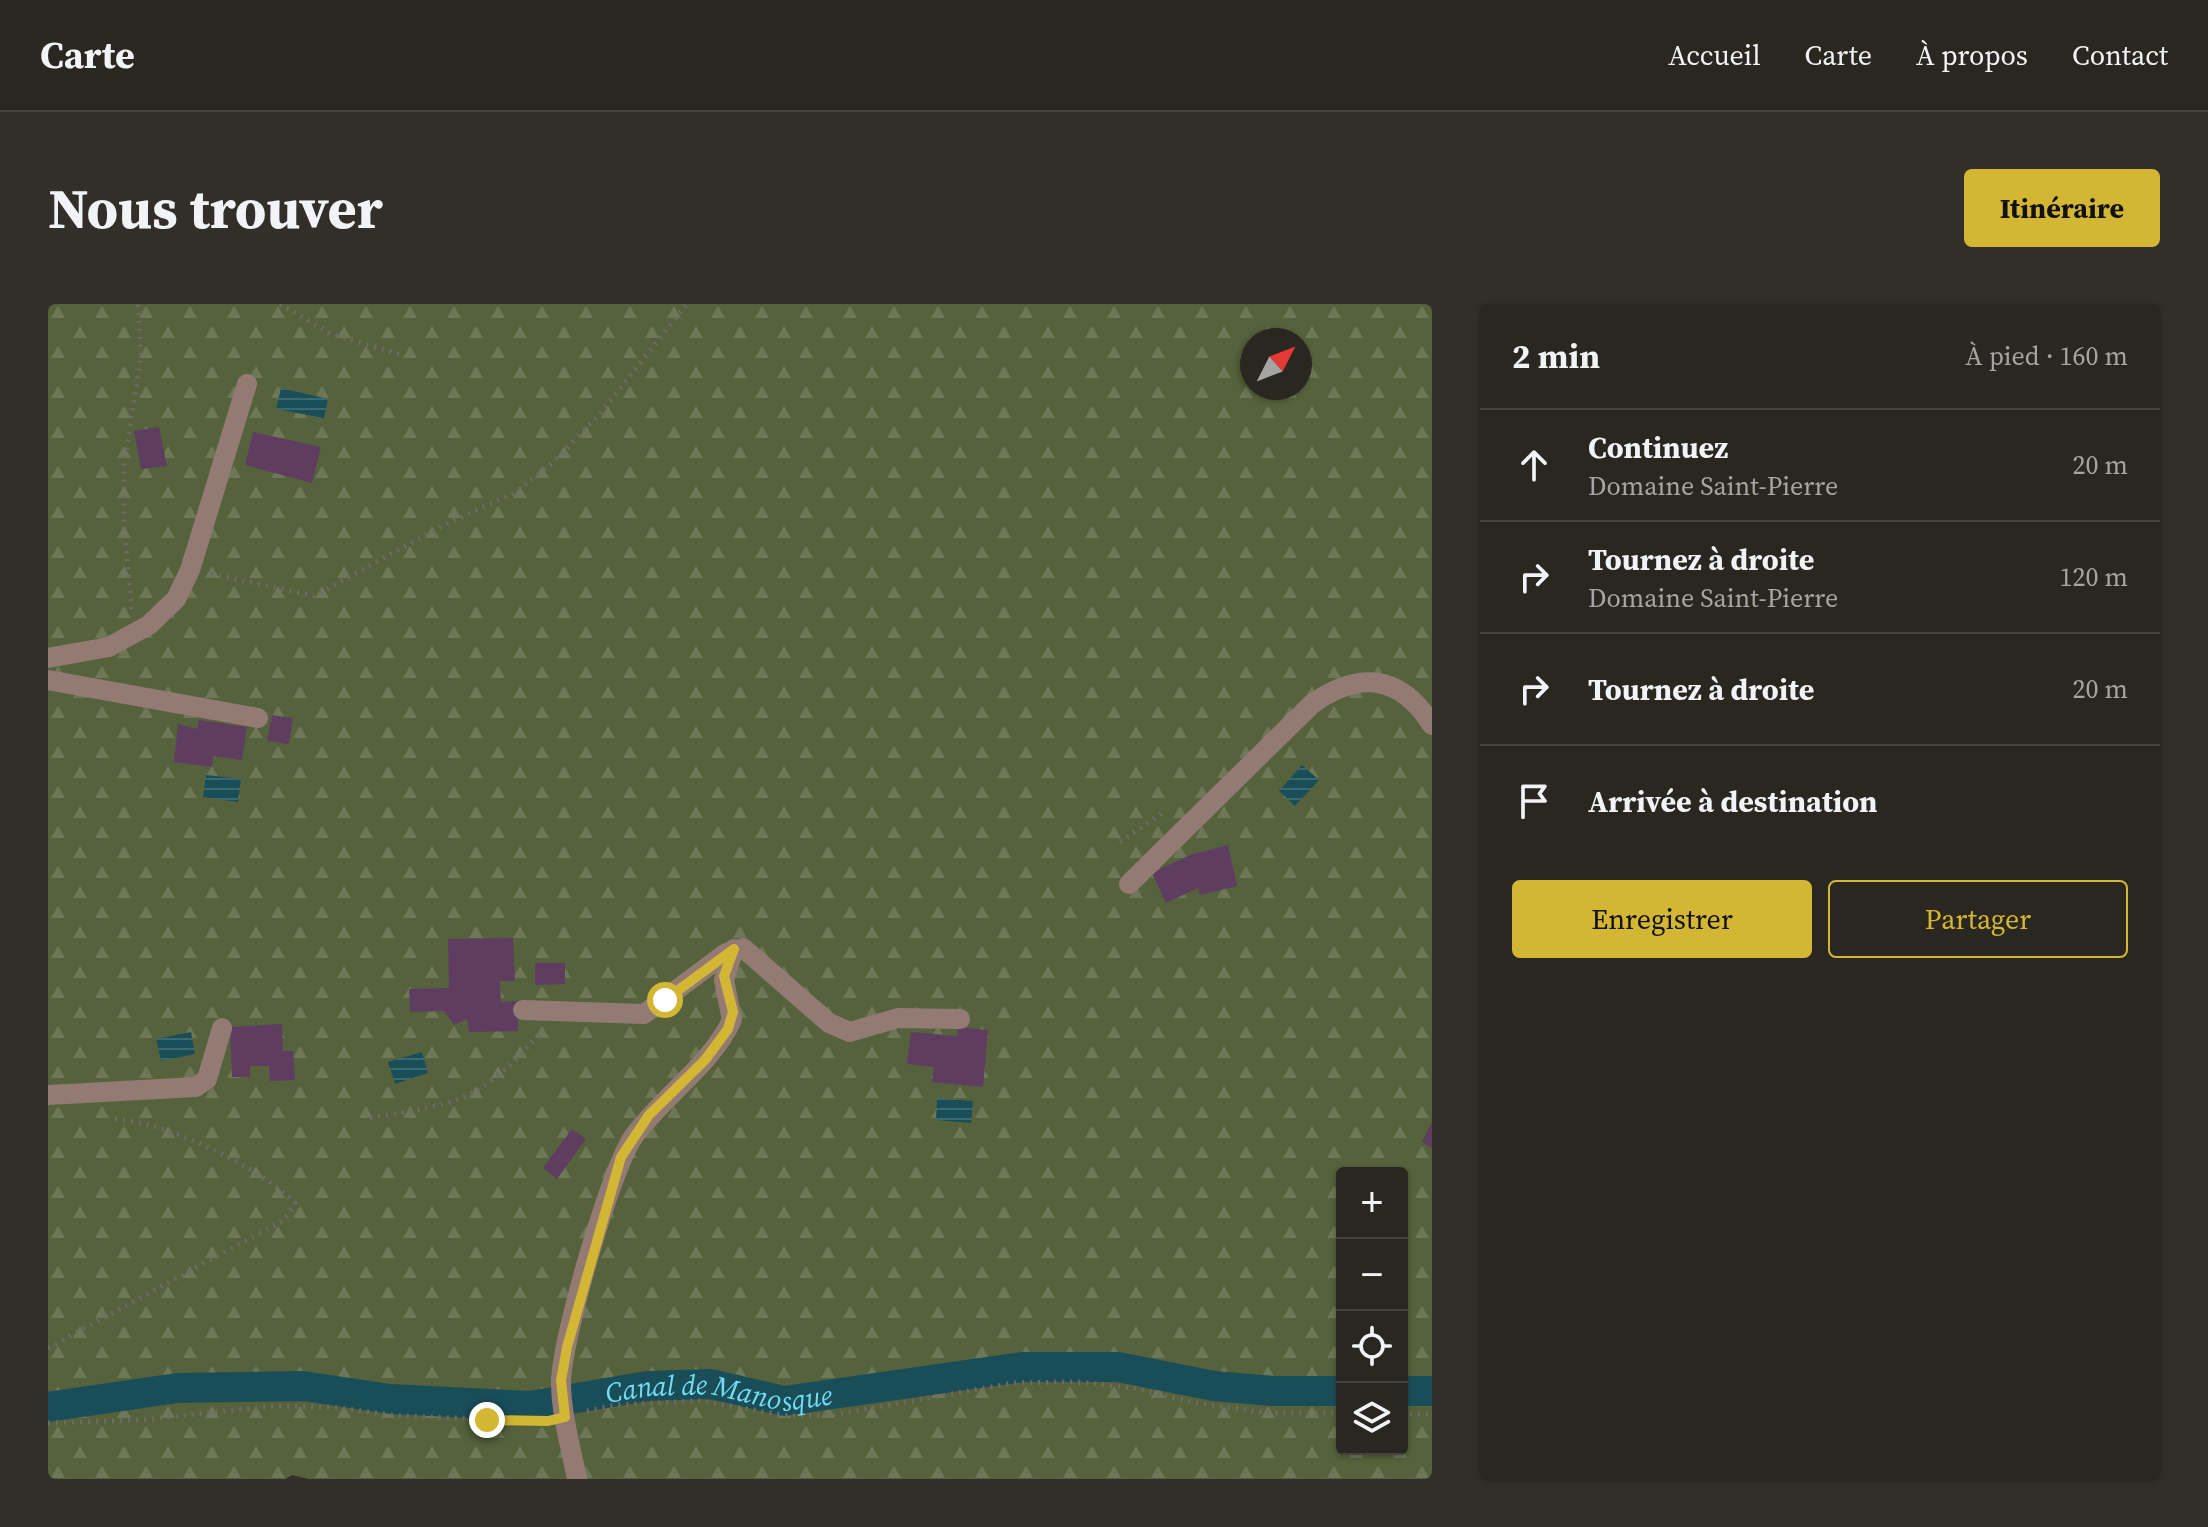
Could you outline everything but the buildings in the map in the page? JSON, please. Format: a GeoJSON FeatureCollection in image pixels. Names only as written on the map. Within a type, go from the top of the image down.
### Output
{"type":"FeatureCollection","features":[{"type":"Feature","properties":{"kind":"street"},"geometry":{"type":"LineString","coordinates":[[48,658],[101,650],[137,633],[176,599],[190,570],[247,384]]}},
{"type":"Feature","properties":{"kind":"street"},"geometry":{"type":"LineString","coordinates":[[48,680],[258,718]]}},
{"type":"Feature","properties":{"kind":"street"},"geometry":{"type":"LineString","coordinates":[[1129,884],[1312,704],[1328,693],[1358,682],[1377,681],[1405,694],[1432,725]]}},
{"type":"Feature","properties":{"kind":"street"},"geometry":{"type":"LineString","coordinates":[[523,1010],[644,1014],[734,949],[752,952],[829,1023],[850,1032],[898,1018],[960,1019]]}},
{"type":"Feature","properties":{"kind":"street"},"geometry":{"type":"LineString","coordinates":[[577,1479],[561,1381],[572,1322],[621,1157],[649,1115],[705,1060],[728,1029],[733,1012],[724,976],[734,949]]}},
{"type":"Feature","properties":{"kind":"street"},"geometry":{"type":"LineString","coordinates":[[48,1095],[196,1087],[207,1079],[222,1028]]}},
{"type":"Feature","properties":{"kind":"path"},"geometry":{"type":"LineString","coordinates":[[137,633],[127,574],[124,476],[127,428],[141,357],[138,304]]}},
{"type":"Feature","properties":{"kind":"path"},"geometry":{"type":"LineString","coordinates":[[280,304],[331,334],[402,355]]}},
{"type":"Feature","properties":{"kind":"path"},"geometry":{"type":"LineString","coordinates":[[190,570],[314,596],[442,526],[514,493],[551,464],[600,414],[687,304]]}},
{"type":"Feature","properties":{"kind":"path"},"geometry":{"type":"LineString","coordinates":[[370,1118],[449,1105],[474,1094],[506,1072],[540,1032]]}},
{"type":"Feature","properties":{"kind":"path"},"geometry":{"type":"LineString","coordinates":[[48,1348],[284,1220],[295,1203],[279,1187],[203,1143],[120,1119],[105,1119]]}},
{"type":"Feature","properties":{"kind":"path"},"geometry":{"type":"LineString","coordinates":[[48,1423],[139,1420],[273,1406],[511,1421],[616,1405],[673,1401],[700,1401],[789,1416],[833,1415],[1014,1383],[1078,1382],[1134,1388],[1196,1403],[1267,1413],[1336,1413]]}},
{"type":"Feature","properties":{"kind":"path"},"geometry":{"type":"LineString","coordinates":[[1408,1414],[1432,1414]]}},
{"type":"Feature","properties":{"kind":"green space"},"geometry":{"type":"Polygon","coordinates":[[[48,304],[1432,304],[1432,1479],[309,1479],[292,1475],[285,1479],[48,1479],[48,304]]]}},
{"type":"Feature","properties":{"kind":"water"},"geometry":{"type":"Polygon","coordinates":[[[281,388],[328,399],[324,418],[276,409],[281,388]]]}},
{"type":"Feature","properties":{"kind":"water"},"geometry":{"type":"Polygon","coordinates":[[[1302,765],[1319,780],[1295,806],[1279,791],[1302,765]]]}},
{"type":"Feature","properties":{"kind":"water"},"geometry":{"type":"Polygon","coordinates":[[[206,775],[241,779],[238,802],[203,797],[206,775]]]}},
{"type":"Feature","properties":{"kind":"water"},"geometry":{"type":"Polygon","coordinates":[[[191,1032],[195,1054],[161,1061],[156,1039],[191,1032]]]}},
{"type":"Feature","properties":{"kind":"water"},"geometry":{"type":"Polygon","coordinates":[[[422,1052],[428,1073],[395,1084],[388,1062],[422,1052]]]}},
{"type":"Feature","properties":{"kind":"water"},"geometry":{"type":"Polygon","coordinates":[[[937,1098],[973,1101],[971,1123],[936,1120],[937,1098]]]}},
{"type":"Feature","properties":{"kind":"waterway","name":"Canal de Manosque"},"geometry":{"type":"LineString","coordinates":[[48,1407],[177,1388],[303,1386],[390,1399],[530,1406],[647,1386],[711,1384],[784,1401],[1023,1367],[1118,1367],[1214,1386],[1273,1391],[1336,1391]]}},
{"type":"Feature","properties":{"kind":"waterway","name":"Canal de Manosque"},"geometry":{"type":"LineString","coordinates":[[1408,1391],[1432,1391]]}},
{"type":"Feature","properties":{"kind":"route"},"geometry":{"type":"LineString","coordinates":[[487,1420],[523,1422],[565,1417],[561,1381],[572,1322],[621,1157],[649,1115],[705,1060],[728,1029],[733,1012],[724,976],[734,949],[665,1000]]}}]}
